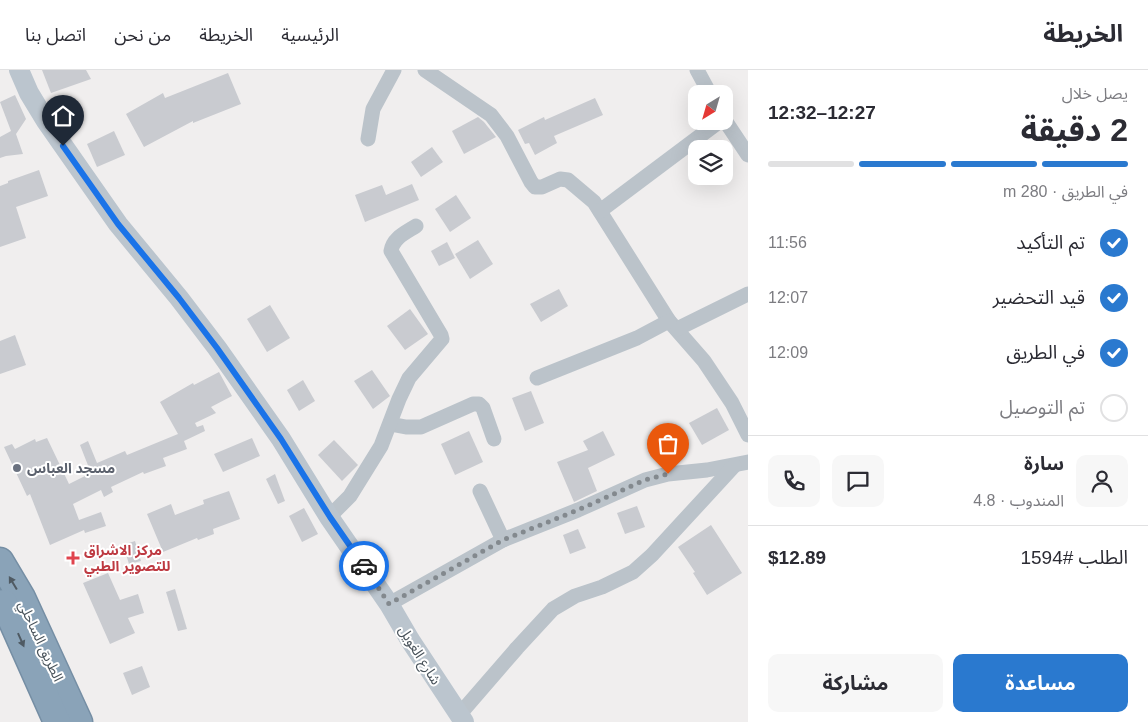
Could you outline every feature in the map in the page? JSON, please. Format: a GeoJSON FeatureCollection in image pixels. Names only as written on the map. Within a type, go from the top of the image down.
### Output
{"type":"FeatureCollection","features":[{"type":"Feature","properties":{"kind":"highway","name":"الطريق الساحلي"},"geometry":{"type":"LineString","coordinates":[[0,561],[22,598],[79,722]]}},
{"type":"Feature","properties":{"kind":"highway","name":"الطريق الساحلي"},"geometry":{"type":"LineString","coordinates":[[0,596],[57,722]]}},
{"type":"Feature","properties":{"kind":"street","name":"شارع الغويل"},"geometry":{"type":"LineString","coordinates":[[19,70],[29,93],[63,146],[118,224],[217,348],[281,439],[330,517],[389,604],[461,719]]}},
{"type":"Feature","properties":{"kind":"street"},"geometry":{"type":"LineString","coordinates":[[368,139],[373,109],[394,70]]}},
{"type":"Feature","properties":{"kind":"street"},"geometry":{"type":"LineString","coordinates":[[425,70],[491,115],[506,136],[535,187],[542,187],[560,179],[568,180],[594,202],[673,325],[704,361],[728,396],[748,435]]}},
{"type":"Feature","properties":{"kind":"street"},"geometry":{"type":"LineString","coordinates":[[697,70],[705,85]]}},
{"type":"Feature","properties":{"kind":"street"},"geometry":{"type":"LineString","coordinates":[[600,211],[708,130]]}},
{"type":"Feature","properties":{"kind":"street"},"geometry":{"type":"LineString","coordinates":[[732,130],[748,155]]}},
{"type":"Feature","properties":{"kind":"street"},"geometry":{"type":"LineString","coordinates":[[330,517],[350,496],[381,446],[409,378],[442,339],[391,251],[392,244],[398,237],[416,226]]}},
{"type":"Feature","properties":{"kind":"street"},"geometry":{"type":"LineString","coordinates":[[538,378],[748,294]]}},
{"type":"Feature","properties":{"kind":"street"},"geometry":{"type":"LineString","coordinates":[[390,424],[406,428],[421,427],[473,404],[478,404],[483,408],[494,439]]}},
{"type":"Feature","properties":{"kind":"street"},"geometry":{"type":"LineString","coordinates":[[389,604],[503,540],[578,510],[645,480],[668,474],[741,464]]}},
{"type":"Feature","properties":{"kind":"street"},"geometry":{"type":"LineString","coordinates":[[461,719],[516,648],[553,609],[575,596],[602,587],[632,572],[652,555],[741,464]]}},
{"type":"Feature","properties":{"kind":"street"},"geometry":{"type":"LineString","coordinates":[[480,491],[503,540]]}},
{"type":"Feature","properties":{"kind":"building"},"geometry":{"type":"Polygon","coordinates":[[[42,70],[86,70],[91,79],[51,93],[42,70]]]}},
{"type":"Feature","properties":{"kind":"building"},"geometry":{"type":"Polygon","coordinates":[[[228,73],[241,104],[193,123],[193,121],[144,147],[126,114],[163,93],[165,98],[228,73]]]}},
{"type":"Feature","properties":{"kind":"building"},"geometry":{"type":"Polygon","coordinates":[[[15,95],[26,119],[16,134],[23,154],[0,158],[0,137],[11,131],[0,102],[15,95]]]}},
{"type":"Feature","properties":{"kind":"building"},"geometry":{"type":"Polygon","coordinates":[[[595,98],[603,115],[554,136],[557,143],[535,155],[529,143],[525,144],[518,130],[544,117],[545,120],[595,98]]]}},
{"type":"Feature","properties":{"kind":"building"},"geometry":{"type":"Polygon","coordinates":[[[478,117],[496,137],[464,154],[452,131],[478,117]]]}},
{"type":"Feature","properties":{"kind":"building"},"geometry":{"type":"Polygon","coordinates":[[[114,131],[125,155],[97,167],[87,144],[114,131]]]}},
{"type":"Feature","properties":{"kind":"building"},"geometry":{"type":"Polygon","coordinates":[[[432,147],[443,162],[421,177],[411,162],[432,147]]]}},
{"type":"Feature","properties":{"kind":"building"},"geometry":{"type":"Polygon","coordinates":[[[39,170],[48,196],[16,207],[26,238],[0,247],[0,186],[8,183],[8,181],[39,170]]]}},
{"type":"Feature","properties":{"kind":"building"},"geometry":{"type":"Polygon","coordinates":[[[412,184],[419,200],[365,222],[355,195],[382,185],[386,195],[412,184]]]}},
{"type":"Feature","properties":{"kind":"building"},"geometry":{"type":"Polygon","coordinates":[[[456,195],[471,218],[450,232],[435,209],[456,195]]]}},
{"type":"Feature","properties":{"kind":"building"},"geometry":{"type":"Polygon","coordinates":[[[478,240],[493,264],[470,279],[455,254],[478,240]]]}},
{"type":"Feature","properties":{"kind":"building"},"geometry":{"type":"Polygon","coordinates":[[[447,242],[455,258],[439,266],[431,251],[447,242]]]}},
{"type":"Feature","properties":{"kind":"building"},"geometry":{"type":"Polygon","coordinates":[[[559,289],[568,306],[541,322],[530,304],[559,289]]]}},
{"type":"Feature","properties":{"kind":"building"},"geometry":{"type":"Polygon","coordinates":[[[270,305],[290,338],[267,352],[247,319],[270,305]]]}},
{"type":"Feature","properties":{"kind":"building"},"geometry":{"type":"Polygon","coordinates":[[[410,309],[428,334],[405,350],[387,326],[410,309]]]}},
{"type":"Feature","properties":{"kind":"building"},"geometry":{"type":"Polygon","coordinates":[[[15,335],[26,365],[0,374],[0,341],[15,335]]]}},
{"type":"Feature","properties":{"kind":"building"},"geometry":{"type":"Polygon","coordinates":[[[372,370],[390,396],[373,409],[354,381],[372,370]]]}},
{"type":"Feature","properties":{"kind":"building"},"geometry":{"type":"Polygon","coordinates":[[[219,372],[232,396],[211,407],[216,413],[195,423],[197,427],[203,425],[205,431],[184,441],[187,449],[163,458],[166,466],[144,474],[143,472],[111,487],[113,492],[104,497],[101,490],[73,504],[79,520],[101,512],[106,526],[85,533],[84,530],[50,545],[30,494],[27,496],[4,447],[12,444],[15,449],[35,439],[36,442],[47,438],[69,484],[91,473],[80,445],[88,441],[97,463],[125,451],[127,455],[178,434],[160,402],[193,383],[194,385],[219,372]]]}},
{"type":"Feature","properties":{"kind":"building"},"geometry":{"type":"Polygon","coordinates":[[[303,380],[315,401],[299,411],[287,390],[303,380]]]}},
{"type":"Feature","properties":{"kind":"building"},"geometry":{"type":"Polygon","coordinates":[[[531,391],[544,423],[525,431],[512,398],[531,391]]]}},
{"type":"Feature","properties":{"kind":"building"},"geometry":{"type":"Polygon","coordinates":[[[717,408],[729,430],[702,445],[689,423],[717,408]]]}},
{"type":"Feature","properties":{"kind":"building"},"geometry":{"type":"Polygon","coordinates":[[[469,431],[483,462],[455,475],[441,444],[469,431]]]}},
{"type":"Feature","properties":{"kind":"building"},"geometry":{"type":"Polygon","coordinates":[[[603,431],[615,455],[588,468],[597,491],[574,502],[557,462],[588,450],[583,441],[603,431]]]}},
{"type":"Feature","properties":{"kind":"building"},"geometry":{"type":"Polygon","coordinates":[[[252,438],[260,456],[223,472],[214,454],[252,438]]]}},
{"type":"Feature","properties":{"kind":"building"},"geometry":{"type":"Polygon","coordinates":[[[334,440],[358,465],[342,481],[318,455],[334,440]]]}},
{"type":"Feature","properties":{"kind":"building"},"geometry":{"type":"Polygon","coordinates":[[[275,474],[285,501],[278,504],[266,479],[275,474]]]}},
{"type":"Feature","properties":{"kind":"building"},"geometry":{"type":"Polygon","coordinates":[[[229,491],[240,519],[213,529],[214,534],[198,540],[197,538],[163,552],[147,514],[171,504],[175,515],[204,504],[203,500],[229,491]]]}},
{"type":"Feature","properties":{"kind":"building"},"geometry":{"type":"Polygon","coordinates":[[[637,506],[645,527],[625,534],[617,513],[637,506]]]}},
{"type":"Feature","properties":{"kind":"building"},"geometry":{"type":"Polygon","coordinates":[[[304,508],[318,534],[302,542],[289,516],[304,508]]]}},
{"type":"Feature","properties":{"kind":"building"},"geometry":{"type":"Polygon","coordinates":[[[711,525],[742,573],[707,595],[693,573],[695,572],[678,547],[711,525]]]}},
{"type":"Feature","properties":{"kind":"building"},"geometry":{"type":"Polygon","coordinates":[[[578,529],[586,548],[570,554],[563,535],[578,529]]]}},
{"type":"Feature","properties":{"kind":"building"},"geometry":{"type":"Polygon","coordinates":[[[135,541],[141,561],[129,564],[123,545],[135,541]]]}},
{"type":"Feature","properties":{"kind":"building"},"geometry":{"type":"Polygon","coordinates":[[[108,573],[120,600],[138,594],[144,613],[128,618],[135,633],[110,644],[83,583],[108,573]]]}},
{"type":"Feature","properties":{"kind":"building"},"geometry":{"type":"Polygon","coordinates":[[[175,589],[187,629],[178,631],[166,592],[175,589]]]}},
{"type":"Feature","properties":{"kind":"building"},"geometry":{"type":"Polygon","coordinates":[[[142,666],[150,687],[132,695],[123,673],[142,666]]]}},
{"type":"Feature","properties":{"kind":"way so far"},"geometry":{"type":"LineString","coordinates":[[364,566],[389,604],[503,540],[578,510],[645,480],[668,474]]}},
{"type":"Feature","properties":{"kind":"place","name":"مسجد العباس"},"geometry":{"type":"Point","coordinates":[17,468]}},
{"type":"Feature","properties":{"kind":"place","name":"مركز الاشراق للتصوير الطبي"},"geometry":{"type":"Point","coordinates":[73,558]}},
{"type":"Feature","properties":{"kind":"route"},"geometry":{"type":"LineString","coordinates":[[63,146],[118,224],[217,348],[281,439],[330,517],[364,566]]}}]}
